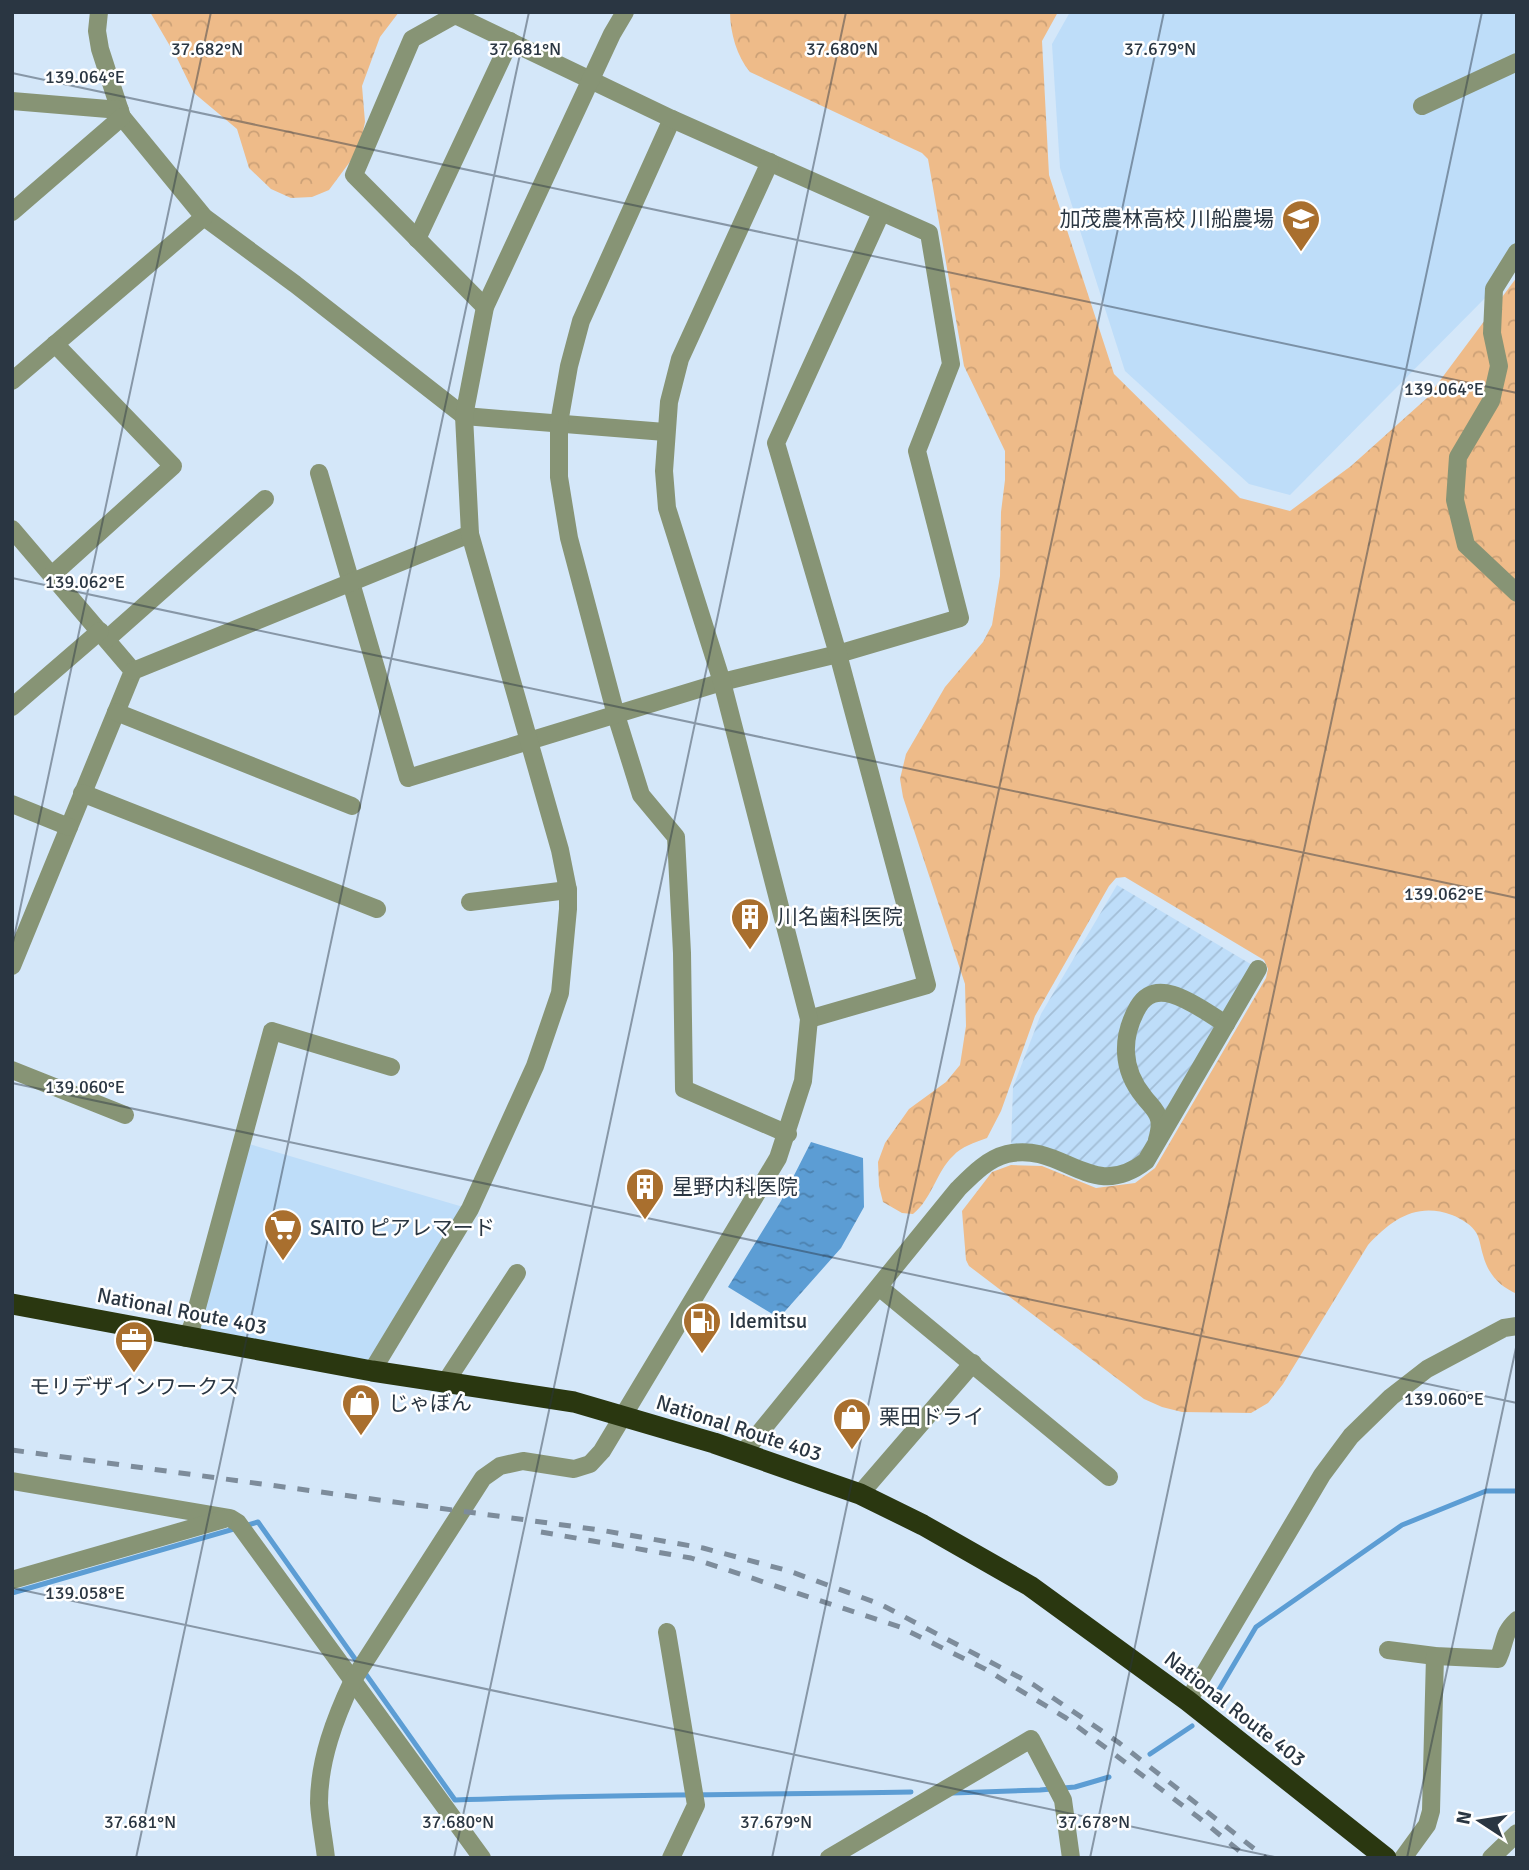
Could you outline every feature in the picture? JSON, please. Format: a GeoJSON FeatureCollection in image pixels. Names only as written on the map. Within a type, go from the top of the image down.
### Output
{"type":"FeatureCollection","features":[{"type":"Feature","properties":{"kind":"highway","name":"National Route 403"},"geometry":{"type":"LineString","coordinates":[[12,1304],[372,1371],[574,1402],[743,1453],[860,1494],[923,1525],[1030,1586],[1188,1701],[1386,1858]]}},
{"type":"Feature","properties":{"kind":"street"},"geometry":{"type":"LineString","coordinates":[[99,12],[97,31],[100,49],[121,113],[204,216],[464,416],[665,432]]}},
{"type":"Feature","properties":{"kind":"street"},"geometry":{"type":"LineString","coordinates":[[372,1371],[470,1209],[535,1066],[560,993],[568,890],[560,850],[470,534],[464,416],[485,307],[612,34],[625,12]]}},
{"type":"Feature","properties":{"kind":"street"},"geometry":{"type":"LineString","coordinates":[[319,472],[408,778],[722,682],[838,654],[960,618],[917,451],[951,364],[929,233],[672,118],[455,15],[412,40],[354,175],[485,307]]}},
{"type":"Feature","properties":{"kind":"street"},"geometry":{"type":"LineString","coordinates":[[417,239],[510,41]]}},
{"type":"Feature","properties":{"kind":"street"},"geometry":{"type":"LineString","coordinates":[[1422,106],[1517,62]]}},
{"type":"Feature","properties":{"kind":"street"},"geometry":{"type":"LineString","coordinates":[[12,101],[121,113]]}},
{"type":"Feature","properties":{"kind":"street"},"geometry":{"type":"LineString","coordinates":[[12,212],[121,113]]}},
{"type":"Feature","properties":{"kind":"street"},"geometry":{"type":"LineString","coordinates":[[672,118],[581,321],[569,366],[559,424],[559,477],[569,538],[616,715],[641,795],[677,837],[684,1089],[788,1134]]}},
{"type":"Feature","properties":{"kind":"street"},"geometry":{"type":"LineString","coordinates":[[326,1858],[319,1801],[325,1756],[336,1715],[353,1681],[484,1478],[500,1466],[523,1461],[574,1469],[590,1464],[602,1451],[778,1158],[803,1081],[809,1019],[722,682],[667,508],[664,471],[669,402],[680,359],[770,162]]}},
{"type":"Feature","properties":{"kind":"street"},"geometry":{"type":"LineString","coordinates":[[809,1019],[927,985],[838,654],[776,443],[881,213]]}},
{"type":"Feature","properties":{"kind":"street"},"geometry":{"type":"LineString","coordinates":[[12,381],[204,216]]}},
{"type":"Feature","properties":{"kind":"street"},"geometry":{"type":"LineString","coordinates":[[1517,252],[1494,289],[1492,333],[1499,366],[1491,401],[1458,457],[1455,500],[1466,545],[1517,593]]}},
{"type":"Feature","properties":{"kind":"street"},"geometry":{"type":"LineString","coordinates":[[52,575],[173,466],[55,344]]}},
{"type":"Feature","properties":{"kind":"street"},"geometry":{"type":"LineString","coordinates":[[12,707],[104,635],[265,499]]}},
{"type":"Feature","properties":{"kind":"street"},"geometry":{"type":"LineString","coordinates":[[12,966],[133,671],[470,534]]}},
{"type":"Feature","properties":{"kind":"street"},"geometry":{"type":"LineString","coordinates":[[14,536],[52,575],[133,671]]}},
{"type":"Feature","properties":{"kind":"street"},"geometry":{"type":"LineString","coordinates":[[116,712],[352,806]]}},
{"type":"Feature","properties":{"kind":"street"},"geometry":{"type":"LineString","coordinates":[[82,793],[377,909]]}},
{"type":"Feature","properties":{"kind":"street"},"geometry":{"type":"LineString","coordinates":[[12,804],[69,827]]}},
{"type":"Feature","properties":{"kind":"street"},"geometry":{"type":"LineString","coordinates":[[470,902],[568,890]]}},
{"type":"Feature","properties":{"kind":"street"},"geometry":{"type":"LineString","coordinates":[[743,1453],[958,1189],[987,1163],[1007,1154],[1047,1156],[1085,1173],[1116,1177],[1133,1172],[1146,1161],[1258,969]]}},
{"type":"Feature","properties":{"kind":"street"},"geometry":{"type":"LineString","coordinates":[[1157,1143],[1159,1118],[1133,1080],[1126,1063],[1124,1044],[1128,1024],[1143,999],[1150,994],[1168,993],[1226,1024]]}},
{"type":"Feature","properties":{"kind":"street"},"geometry":{"type":"LineString","coordinates":[[186,1338],[192,1326],[272,1031],[391,1067]]}},
{"type":"Feature","properties":{"kind":"street"},"geometry":{"type":"LineString","coordinates":[[12,1070],[125,1115]]}},
{"type":"Feature","properties":{"kind":"street"},"geometry":{"type":"LineString","coordinates":[[445,1383],[517,1273]]}},
{"type":"Feature","properties":{"kind":"street"},"geometry":{"type":"LineString","coordinates":[[879,1287],[1109,1477]]}},
{"type":"Feature","properties":{"kind":"street"},"geometry":{"type":"LineString","coordinates":[[1188,1701],[1322,1475],[1351,1436],[1391,1397],[1427,1370],[1504,1328],[1517,1326]]}},
{"type":"Feature","properties":{"kind":"street"},"geometry":{"type":"LineString","coordinates":[[860,1494],[973,1363]]}},
{"type":"Feature","properties":{"kind":"street"},"geometry":{"type":"LineString","coordinates":[[12,1481],[230,1518],[238,1523],[482,1858]]}},
{"type":"Feature","properties":{"kind":"street"},"geometry":{"type":"LineString","coordinates":[[12,1580],[230,1518]]}},
{"type":"Feature","properties":{"kind":"street"},"geometry":{"type":"LineString","coordinates":[[1388,1650],[1435,1656],[1498,1659],[1503,1648],[1505,1631],[1517,1620]]}},
{"type":"Feature","properties":{"kind":"street"},"geometry":{"type":"LineString","coordinates":[[667,1632],[696,1805],[671,1858]]}},
{"type":"Feature","properties":{"kind":"street"},"geometry":{"type":"LineString","coordinates":[[1403,1858],[1427,1825],[1431,1811],[1435,1656]]}},
{"type":"Feature","properties":{"kind":"street"},"geometry":{"type":"LineString","coordinates":[[829,1858],[1031,1739],[1063,1800],[1071,1858]]}},
{"type":"Feature","properties":{"kind":"street"},"geometry":{"type":"LineString","coordinates":[[1491,1858],[1517,1833]]}},
{"type":"Feature","properties":{"kind":"shaded area","name":"加茂農林高校 川船農場"},"geometry":{"type":"Polygon","coordinates":[[[1070,12],[1517,12],[1517,252],[1494,289],[1290,495],[1249,484],[1125,371],[1060,168],[1052,44],[1070,12]]]}},
{"type":"Feature","properties":{"kind":"shaded area"},"geometry":{"type":"Polygon","coordinates":[[[1117,885],[1254,966],[1143,1157],[1117,1173],[1011,1147],[1013,1087],[1041,1014],[1117,885]]]}},
{"type":"Feature","properties":{"kind":"shaded area"},"geometry":{"type":"Polygon","coordinates":[[[242,1142],[470,1209],[372,1371],[186,1338],[242,1142]]]}},
{"type":"Feature","properties":{"kind":"green space"},"geometry":{"type":"Polygon","coordinates":[[[150,12],[399,12],[380,37],[362,86],[365,122],[362,136],[352,159],[329,190],[312,197],[291,198],[271,189],[249,168],[237,129],[194,93],[150,12]]]}},
{"type":"Feature","properties":{"kind":"green space"},"geometry":{"type":"Polygon","coordinates":[[[730,12],[1058,12],[1042,41],[1049,175],[1114,374],[1240,498],[1290,511],[1351,466],[1427,398],[1517,277],[1517,1294],[1491,1274],[1477,1234],[1466,1223],[1439,1211],[1406,1215],[1386,1228],[1368,1245],[1283,1384],[1268,1403],[1251,1413],[1182,1412],[1144,1399],[969,1266],[966,1260],[962,1211],[992,1172],[1011,1165],[1042,1166],[1096,1188],[1135,1183],[1155,1168],[1266,978],[1268,969],[1264,960],[1125,877],[1116,878],[1109,886],[1035,1016],[1001,1111],[987,1138],[964,1147],[947,1162],[925,1201],[913,1214],[902,1213],[883,1202],[878,1162],[885,1143],[909,1109],[946,1082],[960,1065],[966,1026],[965,984],[903,797],[900,779],[906,754],[945,687],[983,642],[992,625],[1000,576],[1005,451],[964,366],[928,159],[922,153],[750,72],[735,44],[730,12]]]}},
{"type":"Feature","properties":{"kind":"water"},"geometry":{"type":"Polygon","coordinates":[[[811,1142],[863,1158],[864,1207],[841,1248],[779,1318],[728,1287],[781,1201],[811,1142]]]}},
{"type":"Feature","properties":{"kind":"waterway"},"geometry":{"type":"LineString","coordinates":[[1214,1698],[1256,1627],[1402,1525],[1486,1491],[1517,1491]]}},
{"type":"Feature","properties":{"kind":"waterway"},"geometry":{"type":"LineString","coordinates":[[12,1593],[258,1522],[455,1800],[911,1792]]}},
{"type":"Feature","properties":{"kind":"waterway"},"geometry":{"type":"LineString","coordinates":[[1150,1754],[1192,1726]]}},
{"type":"Feature","properties":{"kind":"waterway"},"geometry":{"type":"LineString","coordinates":[[953,1793],[1075,1787],[1109,1777]]}},
{"type":"Feature","properties":{"kind":"railway"},"geometry":{"type":"LineString","coordinates":[[12,1450],[600,1530],[703,1548],[789,1571],[880,1604],[1034,1685],[1118,1742],[1266,1858]]}},
{"type":"Feature","properties":{"kind":"railway"},"geometry":{"type":"LineString","coordinates":[[541,1532],[691,1558],[900,1627],[985,1669],[1066,1718],[1248,1858]]}},
{"type":"Feature","properties":{"kind":"place","name":"加茂農林高校 川船農場"},"geometry":{"type":"Point","coordinates":[1301,253]}},
{"type":"Feature","properties":{"kind":"place","name":"川名歯科医院"},"geometry":{"type":"Point","coordinates":[750,951]}},
{"type":"Feature","properties":{"kind":"place","name":"星野内科医院"},"geometry":{"type":"Point","coordinates":[645,1221]}},
{"type":"Feature","properties":{"kind":"place","name":"SAITO ピアレマード"},"geometry":{"type":"Point","coordinates":[283,1262]}},
{"type":"Feature","properties":{"kind":"place","name":"Idemitsu"},"geometry":{"type":"Point","coordinates":[702,1355]}},
{"type":"Feature","properties":{"kind":"place","name":"モリデザインワークス"},"geometry":{"type":"Point","coordinates":[134,1374]}},
{"type":"Feature","properties":{"kind":"place","name":"じゃぼん"},"geometry":{"type":"Point","coordinates":[361,1437]}},
{"type":"Feature","properties":{"kind":"place","name":"栗田ドライ"},"geometry":{"type":"Point","coordinates":[852,1451]}}]}
